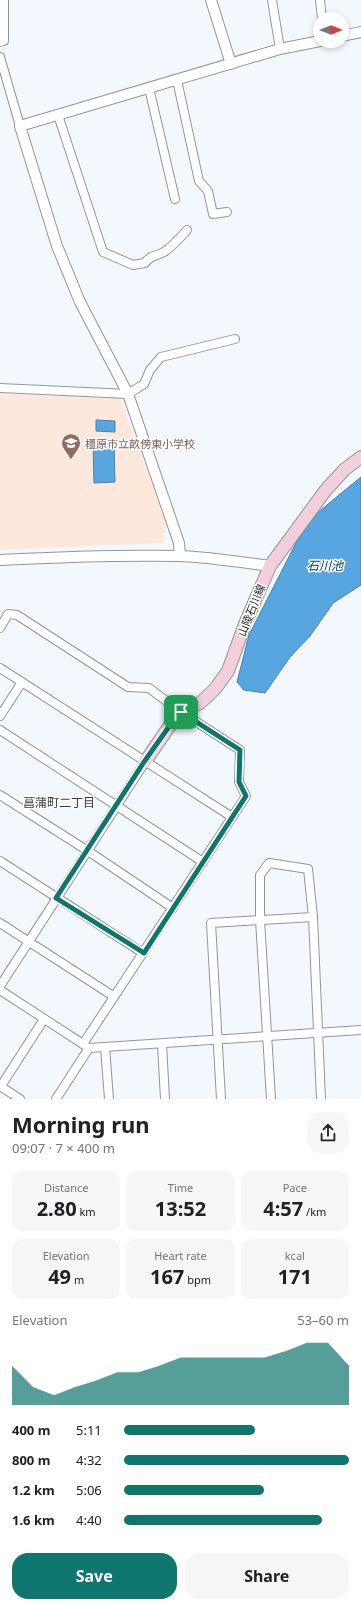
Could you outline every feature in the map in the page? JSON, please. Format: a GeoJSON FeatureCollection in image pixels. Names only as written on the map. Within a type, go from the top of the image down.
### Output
{"type":"FeatureCollection","features":[{"type":"Feature","properties":{"kind":"main road","name":"山陵石川線"},"geometry":{"type":"LineString","coordinates":[[144,762],[175,718],[181,712],[200,703],[215,689],[228,671],[245,624],[270,566],[325,490],[344,470],[361,457]]}},
{"type":"Feature","properties":{"kind":"street"},"geometry":{"type":"LineString","coordinates":[[0,42],[4,41],[4,0]]}},
{"type":"Feature","properties":{"kind":"street"},"geometry":{"type":"LineString","coordinates":[[211,0],[231,64]]}},
{"type":"Feature","properties":{"kind":"street"},"geometry":{"type":"LineString","coordinates":[[272,0],[280,49]]}},
{"type":"Feature","properties":{"kind":"street"},"geometry":{"type":"LineString","coordinates":[[320,0],[321,12]]}},
{"type":"Feature","properties":{"kind":"street"},"geometry":{"type":"LineString","coordinates":[[349,35],[361,32]]}},
{"type":"Feature","properties":{"kind":"street"},"geometry":{"type":"LineString","coordinates":[[20,126],[280,49],[313,42]]}},
{"type":"Feature","properties":{"kind":"street"},"geometry":{"type":"LineString","coordinates":[[0,57],[57,246],[80,302],[128,394],[180,544],[180,556]]}},
{"type":"Feature","properties":{"kind":"street"},"geometry":{"type":"LineString","coordinates":[[177,80],[199,180],[208,191],[213,214],[227,212]]}},
{"type":"Feature","properties":{"kind":"street"},"geometry":{"type":"LineString","coordinates":[[150,88],[175,199]]}},
{"type":"Feature","properties":{"kind":"street"},"geometry":{"type":"LineString","coordinates":[[58,115],[103,252],[133,265],[145,262],[148,257],[163,252],[175,244],[187,230]]}},
{"type":"Feature","properties":{"kind":"street"},"geometry":{"type":"LineString","coordinates":[[0,388],[128,394],[144,384],[150,370],[161,357],[235,339]]}},
{"type":"Feature","properties":{"kind":"street"},"geometry":{"type":"LineString","coordinates":[[0,560],[180,556],[223,559],[270,566]]}},
{"type":"Feature","properties":{"kind":"street"},"geometry":{"type":"LineString","coordinates":[[0,628],[8,614],[17,615],[128,687],[149,688],[181,712],[240,750],[239,782],[246,796],[144,953],[113,996],[56,1099]]}},
{"type":"Feature","properties":{"kind":"street"},"geometry":{"type":"LineString","coordinates":[[0,668],[144,762],[232,817]]}},
{"type":"Feature","properties":{"kind":"street"},"geometry":{"type":"LineString","coordinates":[[0,716],[22,682]]}},
{"type":"Feature","properties":{"kind":"street"},"geometry":{"type":"LineString","coordinates":[[0,730],[203,862]]}},
{"type":"Feature","properties":{"kind":"street"},"geometry":{"type":"LineString","coordinates":[[0,986],[144,762]]}},
{"type":"Feature","properties":{"kind":"street"},"geometry":{"type":"LineString","coordinates":[[0,795],[88,851],[173,908]]}},
{"type":"Feature","properties":{"kind":"street"},"geometry":{"type":"LineString","coordinates":[[0,861],[144,953]]}},
{"type":"Feature","properties":{"kind":"street"},"geometry":{"type":"LineString","coordinates":[[271,1099],[260,920],[260,875],[269,863],[308,869],[313,917],[321,1099]]}},
{"type":"Feature","properties":{"kind":"street"},"geometry":{"type":"LineString","coordinates":[[221,1099],[211,923],[313,917]]}},
{"type":"Feature","properties":{"kind":"street"},"geometry":{"type":"LineString","coordinates":[[0,923],[113,996]]}},
{"type":"Feature","properties":{"kind":"street"},"geometry":{"type":"LineString","coordinates":[[0,990],[86,1046],[105,1047],[162,1044],[361,1030]]}},
{"type":"Feature","properties":{"kind":"street"},"geometry":{"type":"LineString","coordinates":[[20,1099],[0,1086],[44,1019]]}},
{"type":"Feature","properties":{"kind":"street"},"geometry":{"type":"LineString","coordinates":[[162,1044],[165,1099]]}},
{"type":"Feature","properties":{"kind":"street"},"geometry":{"type":"LineString","coordinates":[[105,1047],[108,1099]]}},
{"type":"Feature","properties":{"kind":"shaded area","name":"橿原市立畝傍東小学校"},"geometry":{"type":"Polygon","coordinates":[[[0,394],[120,398],[166,522],[164,543],[0,550],[0,394]]]}},
{"type":"Feature","properties":{"kind":"water"},"geometry":{"type":"Polygon","coordinates":[[[96,420],[115,421],[115,432],[96,431],[96,420]]]}},
{"type":"Feature","properties":{"kind":"water"},"geometry":{"type":"Polygon","coordinates":[[[93,442],[114,442],[115,482],[94,483],[93,442]]]}},
{"type":"Feature","properties":{"kind":"water","name":"石川池"},"geometry":{"type":"Polygon","coordinates":[[[361,477],[361,585],[333,603],[310,636],[290,657],[265,693],[244,690],[237,682],[249,635],[297,541],[316,514],[361,477]]]}},
{"type":"Feature","properties":{"kind":"place","name":"橿原市立畝傍東小学校"},"geometry":{"type":"Point","coordinates":[71,460]}},
{"type":"Feature","properties":{"kind":"district","name":"菖蒲町二丁目"},"geometry":{"type":"Point","coordinates":[59,802]}},
{"type":"Feature","properties":{"kind":"route"},"geometry":{"type":"LineString","coordinates":[[181,712],[240,750],[239,782],[246,796],[144,953],[56,898],[88,851],[144,762],[175,718],[181,712]]}}]}
